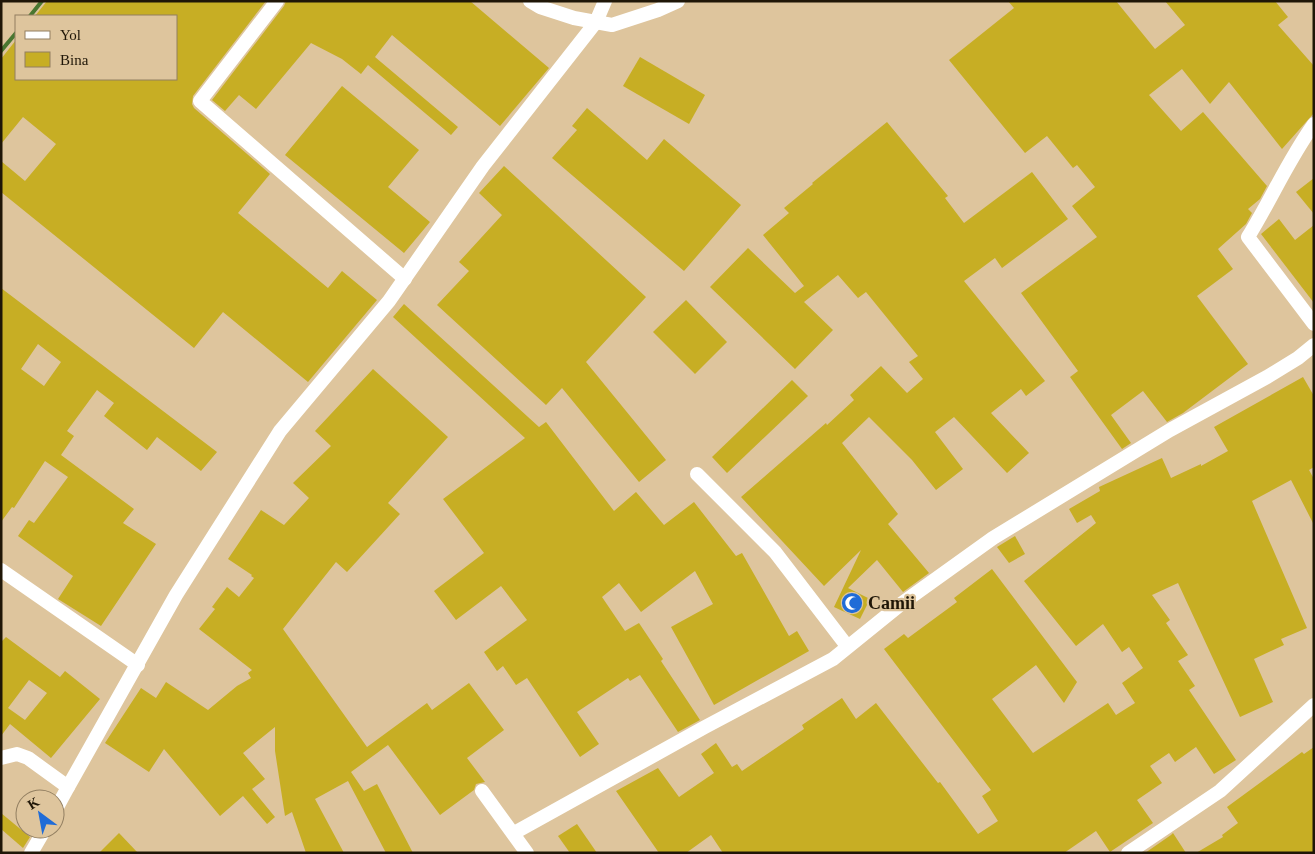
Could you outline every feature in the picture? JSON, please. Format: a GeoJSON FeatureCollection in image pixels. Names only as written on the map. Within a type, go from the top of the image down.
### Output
{"type":"FeatureCollection","features":[{"type":"Feature","properties":{"kind":"street"},"geometry":{"type":"LineString","coordinates":[[277,1],[200,102],[405,279]]}},
{"type":"Feature","properties":{"kind":"street"},"geometry":{"type":"LineString","coordinates":[[530,1],[540,7],[574,18],[612,25],[658,10],[678,1]]}},
{"type":"Feature","properties":{"kind":"street"},"geometry":{"type":"LineString","coordinates":[[65,793],[176,595],[280,432],[389,301],[483,166],[596,22],[605,1]]}},
{"type":"Feature","properties":{"kind":"street"},"geometry":{"type":"LineString","coordinates":[[1314,124],[1297,148],[1263,213],[1248,237],[1314,324]]}},
{"type":"Feature","properties":{"kind":"street"},"geometry":{"type":"LineString","coordinates":[[514,833],[705,727],[833,659],[901,604],[993,538],[1170,430],[1267,377],[1298,358],[1314,345]]}},
{"type":"Feature","properties":{"kind":"street"},"geometry":{"type":"LineString","coordinates":[[697,474],[775,552],[847,646]]}},
{"type":"Feature","properties":{"kind":"street"},"geometry":{"type":"LineString","coordinates":[[1,570],[138,664]]}},
{"type":"Feature","properties":{"kind":"street"},"geometry":{"type":"LineString","coordinates":[[1128,853],[1220,791],[1314,705]]}},
{"type":"Feature","properties":{"kind":"street"},"geometry":{"type":"LineString","coordinates":[[1,758],[17,754],[28,758],[68,787]]}},
{"type":"Feature","properties":{"kind":"street"},"geometry":{"type":"LineString","coordinates":[[482,791],[527,853]]}},
{"type":"Feature","properties":{"kind":"street"},"geometry":{"type":"LineString","coordinates":[[31,853],[39,839]]}},
{"type":"Feature","properties":{"kind":"building"},"geometry":{"type":"Polygon","coordinates":[[[47,1],[266,1],[193,96],[192,104],[194,108],[270,174],[238,213],[328,288],[342,271],[377,300],[308,382],[223,312],[194,348],[1,192],[1,161],[25,181],[56,144],[23,117],[1,144],[1,59],[15,41],[15,80],[178,80],[178,15],[36,15],[47,1]]]}},
{"type":"Feature","properties":{"kind":"building"},"geometry":{"type":"Polygon","coordinates":[[[286,1],[470,1],[549,68],[500,126],[392,35],[375,57],[458,127],[451,135],[368,65],[361,74],[342,59],[311,43],[256,109],[239,95],[225,111],[212,100],[286,1]]]}},
{"type":"Feature","properties":{"kind":"building"},"geometry":{"type":"Polygon","coordinates":[[[1008,1],[1116,1],[1155,49],[1185,25],[1165,1],[1275,1],[1288,17],[1278,25],[1314,66],[1314,113],[1282,149],[1229,82],[1210,104],[1182,69],[1149,95],[1181,131],[1203,112],[1267,186],[1260,199],[1248,209],[1252,213],[1246,224],[1218,249],[1233,269],[1197,296],[1248,364],[1183,413],[1167,422],[1143,391],[1111,415],[1131,443],[1122,449],[1070,377],[1078,371],[1021,293],[1097,237],[1072,206],[1095,187],[1077,165],[1073,168],[1047,136],[1025,153],[949,60],[1014,8],[1008,1]]]}},
{"type":"Feature","properties":{"kind":"building"},"geometry":{"type":"Polygon","coordinates":[[[640,57],[705,95],[689,124],[623,86],[640,57]]]}},
{"type":"Feature","properties":{"kind":"building"},"geometry":{"type":"Polygon","coordinates":[[[342,86],[419,150],[388,187],[430,222],[404,253],[285,155],[342,86]]]}},
{"type":"Feature","properties":{"kind":"building"},"geometry":{"type":"Polygon","coordinates":[[[587,108],[647,160],[664,139],[741,205],[684,271],[552,158],[577,130],[572,126],[587,108]]]}},
{"type":"Feature","properties":{"kind":"building"},"geometry":{"type":"Polygon","coordinates":[[[887,122],[948,196],[945,198],[964,223],[1032,172],[1068,219],[1002,268],[995,258],[964,281],[1045,381],[1026,396],[1021,389],[991,413],[1029,453],[1007,473],[954,417],[935,432],[963,469],[936,490],[912,460],[869,417],[842,443],[898,514],[888,524],[929,573],[903,592],[877,560],[848,588],[870,599],[860,619],[834,607],[861,550],[824,586],[741,497],[854,400],[850,395],[881,366],[907,393],[923,379],[909,362],[918,356],[866,292],[858,298],[838,275],[804,302],[833,330],[795,369],[710,287],[748,248],[795,293],[804,286],[763,235],[789,213],[784,208],[887,122]]]}},
{"type":"Feature","properties":{"kind":"building"},"geometry":{"type":"Polygon","coordinates":[[[504,166],[646,297],[586,362],[666,460],[639,482],[562,388],[546,405],[437,305],[469,271],[459,262],[502,215],[479,193],[504,166]]]}},
{"type":"Feature","properties":{"kind":"building"},"geometry":{"type":"Polygon","coordinates":[[[1314,178],[1314,214],[1296,192],[1314,178]]]}},
{"type":"Feature","properties":{"kind":"building"},"geometry":{"type":"Polygon","coordinates":[[[1279,219],[1295,240],[1314,225],[1314,303],[1261,234],[1279,219]]]}},
{"type":"Feature","properties":{"kind":"building"},"geometry":{"type":"Polygon","coordinates":[[[1,288],[217,452],[201,471],[157,437],[147,450],[104,416],[114,403],[97,390],[67,431],[74,436],[61,455],[134,509],[123,523],[156,544],[101,626],[58,599],[73,576],[18,536],[29,520],[34,523],[68,477],[45,461],[14,508],[12,507],[1,522],[1,288]],[[38,344],[21,369],[44,386],[61,362],[38,344]]]}},
{"type":"Feature","properties":{"kind":"building"},"geometry":{"type":"Polygon","coordinates":[[[686,300],[727,342],[695,374],[653,332],[686,300]]]}},
{"type":"Feature","properties":{"kind":"building"},"geometry":{"type":"Polygon","coordinates":[[[404,304],[539,427],[546,422],[614,511],[636,492],[664,525],[694,502],[736,556],[742,553],[789,636],[797,631],[809,651],[714,705],[671,627],[713,604],[695,571],[641,612],[619,583],[602,597],[625,631],[639,623],[663,659],[661,661],[700,720],[678,732],[640,675],[630,681],[628,678],[577,712],[599,744],[580,757],[527,678],[516,685],[503,666],[497,671],[484,652],[527,620],[501,586],[456,620],[434,591],[484,553],[443,499],[525,438],[393,317],[404,304]]]}},
{"type":"Feature","properties":{"kind":"building"},"geometry":{"type":"Polygon","coordinates":[[[373,369],[448,437],[388,503],[400,514],[347,572],[336,562],[283,629],[367,747],[427,703],[432,710],[469,683],[504,730],[467,758],[485,782],[476,784],[474,790],[440,815],[388,745],[351,772],[364,791],[377,784],[413,853],[386,853],[348,781],[315,799],[344,853],[306,853],[292,812],[285,816],[275,751],[275,727],[243,753],[265,779],[252,789],[275,817],[267,824],[243,796],[220,816],[164,749],[149,772],[105,743],[141,688],[156,698],[166,682],[208,710],[237,686],[251,678],[248,673],[252,670],[199,629],[215,609],[212,607],[227,587],[239,597],[254,578],[228,559],[261,510],[284,525],[309,498],[293,483],[331,446],[315,431],[373,369]]]}},
{"type":"Feature","properties":{"kind":"building"},"geometry":{"type":"Polygon","coordinates":[[[1303,377],[1314,396],[1314,467],[1309,470],[1314,479],[1314,525],[1291,480],[1252,501],[1307,628],[1281,639],[1284,645],[1254,659],[1273,702],[1240,717],[1178,583],[1152,595],[1170,620],[1166,623],[1188,655],[1178,661],[1195,686],[1189,690],[1236,760],[1214,774],[1196,747],[1175,762],[1169,753],[1150,766],[1162,783],[1137,800],[1153,823],[1110,852],[1096,831],[1064,853],[723,853],[711,835],[686,853],[659,853],[616,791],[658,768],[679,797],[714,773],[701,754],[716,743],[732,767],[737,764],[742,771],[804,729],[802,725],[842,698],[856,719],[876,703],[938,783],[940,782],[978,834],[998,821],[982,796],[991,790],[884,649],[904,634],[908,638],[957,602],[954,598],[992,569],[1077,682],[1064,703],[1036,665],[992,699],[1033,753],[1108,703],[1116,715],[1135,703],[1122,683],[1143,668],[1129,647],[1122,652],[1103,624],[1076,646],[1024,581],[1096,523],[1091,515],[1077,523],[1069,509],[1100,491],[1099,487],[1162,458],[1171,478],[1201,464],[1201,466],[1228,451],[1214,427],[1303,377]]]}},
{"type":"Feature","properties":{"kind":"building"},"geometry":{"type":"Polygon","coordinates":[[[792,380],[808,396],[727,473],[712,457],[792,380]]]}},
{"type":"Feature","properties":{"kind":"building"},"geometry":{"type":"Polygon","coordinates":[[[1015,536],[1025,554],[1009,563],[997,547],[1015,536]]]}},
{"type":"Feature","properties":{"kind":"building"},"geometry":{"type":"Polygon","coordinates":[[[6,637],[60,677],[65,671],[100,699],[51,758],[10,724],[1,736],[1,642],[6,637]],[[29,680],[8,708],[25,720],[47,693],[29,680]]]}},
{"type":"Feature","properties":{"kind":"building"},"geometry":{"type":"Polygon","coordinates":[[[1314,747],[1314,853],[1196,853],[1223,837],[1222,835],[1238,823],[1227,807],[1302,752],[1304,754],[1314,747]]]}},
{"type":"Feature","properties":{"kind":"building"},"geometry":{"type":"Polygon","coordinates":[[[1,813],[15,825],[15,839],[29,839],[23,848],[1,829],[1,813]]]}},
{"type":"Feature","properties":{"kind":"building"},"geometry":{"type":"Polygon","coordinates":[[[577,824],[597,853],[570,853],[558,836],[577,824]]]}},
{"type":"Feature","properties":{"kind":"building"},"geometry":{"type":"Polygon","coordinates":[[[119,833],[138,853],[99,853],[119,833]]]}},
{"type":"Feature","properties":{"kind":"building"},"geometry":{"type":"Polygon","coordinates":[[[1173,833],[1186,853],[1145,853],[1171,835],[1173,833]]]}},
{"type":"Feature","properties":{"kind":"waterway"},"geometry":{"type":"LineString","coordinates":[[31,15],[42,1]]}},
{"type":"Feature","properties":{"kind":"waterway"},"geometry":{"type":"LineString","coordinates":[[1,51],[15,34]]}},
{"type":"Feature","properties":{"kind":"place","name":"Camii"},"geometry":{"type":"Point","coordinates":[852,603]}}]}
